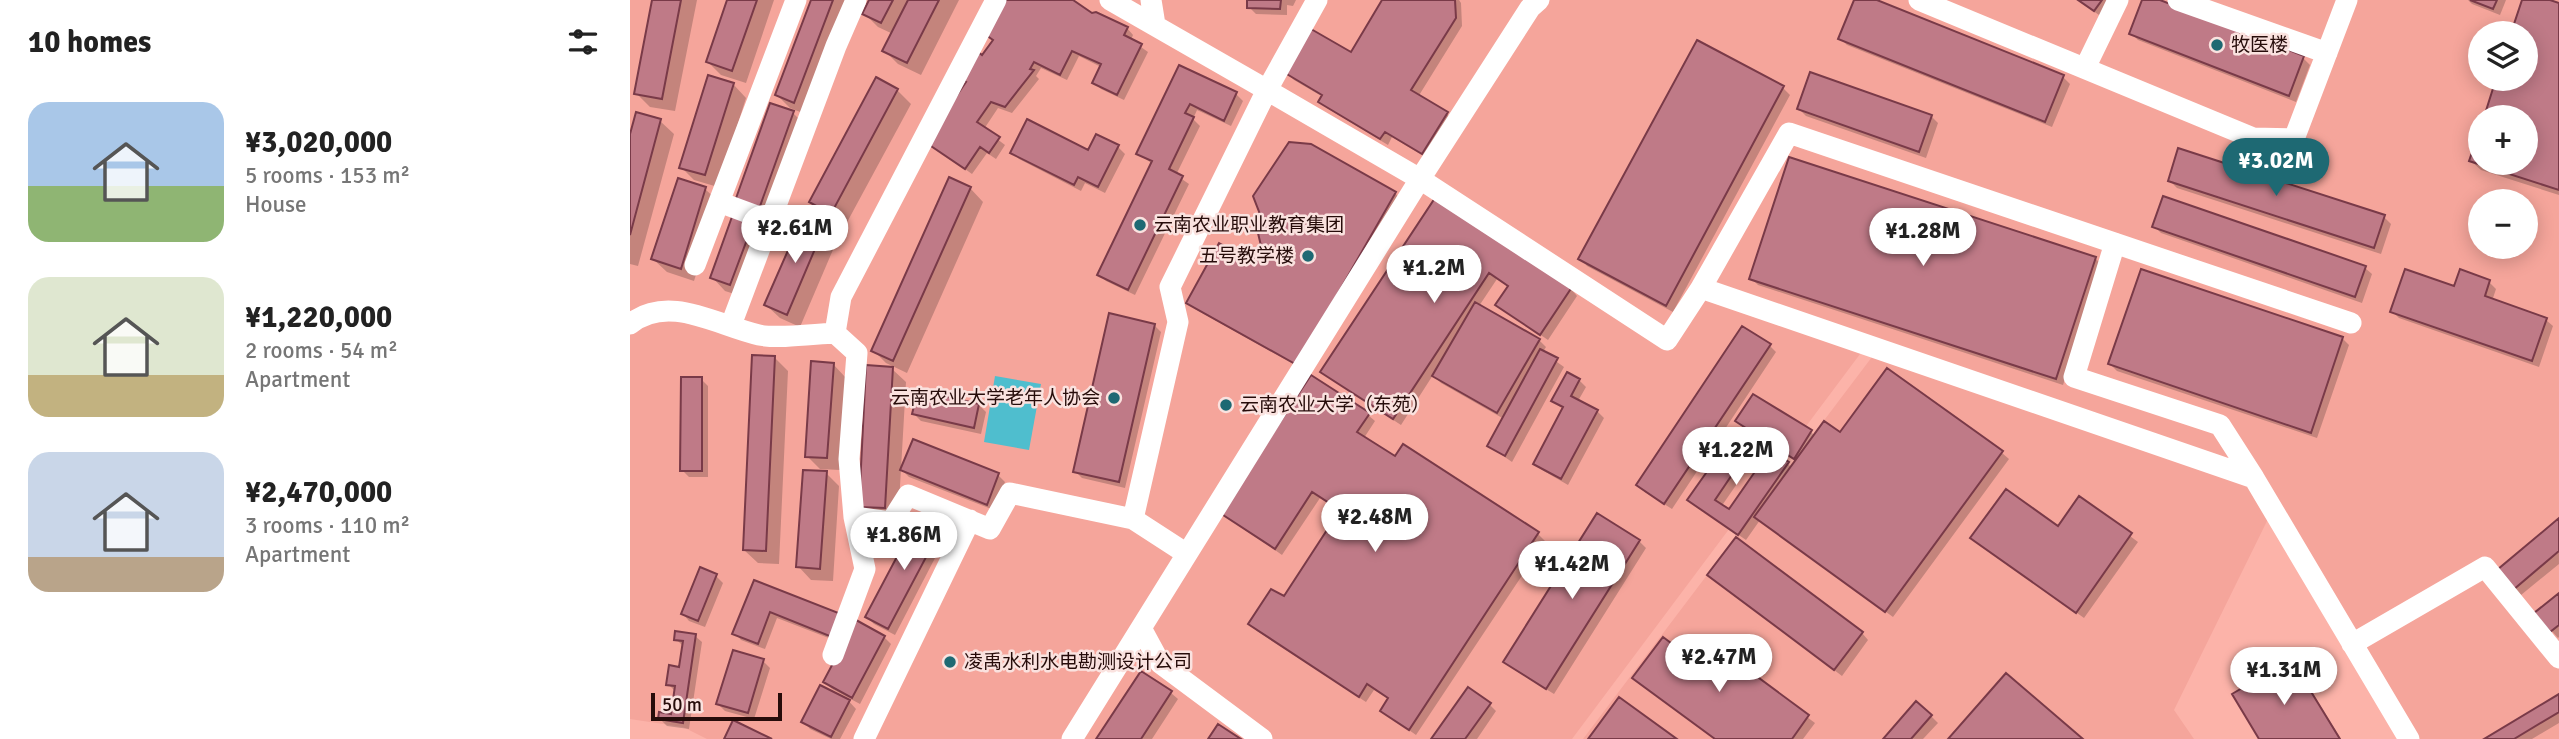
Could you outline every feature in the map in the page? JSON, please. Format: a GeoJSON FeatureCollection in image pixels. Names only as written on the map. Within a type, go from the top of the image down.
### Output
{"type":"FeatureCollection","features":[{"type":"Feature","properties":{"kind":"street"},"geometry":{"type":"LineString","coordinates":[[695,265],[796,0]]}},
{"type":"Feature","properties":{"kind":"street"},"geometry":{"type":"LineString","coordinates":[[731,325],[856,0]]}},
{"type":"Feature","properties":{"kind":"street"},"geometry":{"type":"LineString","coordinates":[[835,333],[841,297],[996,0]]}},
{"type":"Feature","properties":{"kind":"street"},"geometry":{"type":"LineString","coordinates":[[1110,0],[1420,179],[1667,340],[1701,288],[1789,133],[2351,323]]}},
{"type":"Feature","properties":{"kind":"street"},"geometry":{"type":"LineString","coordinates":[[1152,0],[1155,25]]}},
{"type":"Feature","properties":{"kind":"street"},"geometry":{"type":"LineString","coordinates":[[1133,519],[1178,322],[1170,287],[1267,90],[1317,0]]}},
{"type":"Feature","properties":{"kind":"street"},"geometry":{"type":"LineString","coordinates":[[1919,0],[2253,138],[2294,139],[2347,0]]}},
{"type":"Feature","properties":{"kind":"street"},"geometry":{"type":"LineString","coordinates":[[2085,68],[2118,0]]}},
{"type":"Feature","properties":{"kind":"street"},"geometry":{"type":"LineString","coordinates":[[2178,0],[2327,53]]}},
{"type":"Feature","properties":{"kind":"street"},"geometry":{"type":"LineString","coordinates":[[1072,739],[1528,3]]}},
{"type":"Feature","properties":{"kind":"street"},"geometry":{"type":"LineString","coordinates":[[719,202],[770,221]]}},
{"type":"Feature","properties":{"kind":"street"},"geometry":{"type":"LineString","coordinates":[[2115,243],[2074,377],[2220,425],[2409,739]]}},
{"type":"Feature","properties":{"kind":"street"},"geometry":{"type":"LineString","coordinates":[[1701,288],[2254,478]]}},
{"type":"Feature","properties":{"kind":"street"},"geometry":{"type":"LineString","coordinates":[[630,324],[639,317],[669,310],[760,335],[835,333],[857,353],[849,459],[854,517],[865,569],[833,655]]}},
{"type":"Feature","properties":{"kind":"street"},"geometry":{"type":"LineString","coordinates":[[854,517],[891,522],[908,495],[990,528],[1010,493],[1133,519],[1187,554]]}},
{"type":"Feature","properties":{"kind":"street"},"geometry":{"type":"LineString","coordinates":[[864,739],[970,520]]}},
{"type":"Feature","properties":{"kind":"street"},"geometry":{"type":"LineString","coordinates":[[2352,643],[2485,567],[2559,658]]}},
{"type":"Feature","properties":{"kind":"street"},"geometry":{"type":"LineString","coordinates":[[1141,628],[1160,663],[1262,739]]}},
{"type":"Feature","properties":{"kind":"shaded area","name":"云南农业大学（东苑）"},"geometry":{"type":"Polygon","coordinates":[[[630,0],[2559,0],[2559,739],[2399,739],[2268,519],[2174,710],[2194,739],[1583,739],[1878,349],[1869,342],[1572,739],[707,739],[683,727],[630,719],[630,0]]]}},
{"type":"Feature","properties":{"kind":"water"},"geometry":{"type":"Polygon","coordinates":[[[995,376],[1041,384],[1029,450],[984,442],[995,376]]]}},
{"type":"Feature","properties":{"kind":"building"},"geometry":{"type":"Polygon","coordinates":[[[652,0],[681,0],[662,99],[634,94],[652,0]]]}},
{"type":"Feature","properties":{"kind":"building"},"geometry":{"type":"Polygon","coordinates":[[[727,0],[757,0],[732,71],[706,62],[727,0]]]}},
{"type":"Feature","properties":{"kind":"building"},"geometry":{"type":"Polygon","coordinates":[[[811,0],[833,0],[794,103],[775,95],[811,0]]]}},
{"type":"Feature","properties":{"kind":"building"},"geometry":{"type":"Polygon","coordinates":[[[869,0],[893,0],[881,23],[862,14],[869,0]]]}},
{"type":"Feature","properties":{"kind":"building"},"geometry":{"type":"Polygon","coordinates":[[[908,0],[939,0],[907,63],[882,51],[908,0]]]}},
{"type":"Feature","properties":{"kind":"building"},"geometry":{"type":"Polygon","coordinates":[[[1006,0],[1073,0],[1092,13],[1096,12],[1128,27],[1124,35],[1142,44],[1117,95],[1092,83],[1101,64],[1072,51],[1060,75],[1034,62],[1030,69],[1034,70],[1005,107],[991,102],[977,122],[1000,137],[989,153],[980,147],[965,169],[925,142],[966,82],[960,79],[978,52],[982,55],[993,40],[983,33],[1006,0]]]}},
{"type":"Feature","properties":{"kind":"building"},"geometry":{"type":"Polygon","coordinates":[[[1247,0],[1281,0],[1280,9],[1247,8],[1247,0]]]}},
{"type":"Feature","properties":{"kind":"building"},"geometry":{"type":"Polygon","coordinates":[[[1382,0],[1455,0],[1456,18],[1411,90],[1448,112],[1422,154],[1385,132],[1380,139],[1318,102],[1322,95],[1285,73],[1311,29],[1351,52],[1382,0]]]}},
{"type":"Feature","properties":{"kind":"building"},"geometry":{"type":"Polygon","coordinates":[[[1854,0],[1877,0],[2064,75],[2045,122],[1838,39],[1854,0]]]}},
{"type":"Feature","properties":{"kind":"building"},"geometry":{"type":"Polygon","coordinates":[[[2078,0],[2102,0],[2094,11],[2078,0]]]}},
{"type":"Feature","properties":{"kind":"building","name":"牧医楼"},"geometry":{"type":"Polygon","coordinates":[[[2142,0],[2160,0],[2304,56],[2289,96],[2129,34],[2142,0]]]}},
{"type":"Feature","properties":{"kind":"building"},"geometry":{"type":"Polygon","coordinates":[[[2470,0],[2497,0],[2493,9],[2470,0]]]}},
{"type":"Feature","properties":{"kind":"building"},"geometry":{"type":"Polygon","coordinates":[[[2522,0],[2550,0],[2559,3],[2559,190],[2512,175],[2538,175],[2538,105],[2488,105],[2492,91],[2538,91],[2538,21],[2515,21],[2522,0]]]}},
{"type":"Feature","properties":{"kind":"building"},"geometry":{"type":"Polygon","coordinates":[[[1697,40],[1784,86],[1666,306],[1578,259],[1697,40]]]}},
{"type":"Feature","properties":{"kind":"building","name":"云南农业职业教育集团"},"geometry":{"type":"Polygon","coordinates":[[[1179,65],[1237,92],[1224,121],[1190,104],[1185,113],[1194,117],[1169,169],[1183,176],[1128,290],[1097,275],[1152,161],[1136,154],[1179,65]]]}},
{"type":"Feature","properties":{"kind":"building"},"geometry":{"type":"Polygon","coordinates":[[[1810,72],[1932,115],[1919,152],[1797,109],[1810,72]]]}},
{"type":"Feature","properties":{"kind":"building"},"geometry":{"type":"Polygon","coordinates":[[[708,75],[734,83],[705,175],[679,168],[708,75]]]}},
{"type":"Feature","properties":{"kind":"building"},"geometry":{"type":"Polygon","coordinates":[[[876,77],[898,89],[831,214],[809,202],[876,77]]]}},
{"type":"Feature","properties":{"kind":"building"},"geometry":{"type":"Polygon","coordinates":[[[770,103],[794,111],[759,209],[735,201],[770,103]]]}},
{"type":"Feature","properties":{"kind":"building"},"geometry":{"type":"Polygon","coordinates":[[[636,112],[661,119],[630,235],[630,134],[636,112]]]}},
{"type":"Feature","properties":{"kind":"building"},"geometry":{"type":"Polygon","coordinates":[[[1027,119],[1088,150],[1096,134],[1119,145],[1098,187],[1078,177],[1074,185],[1010,153],[1027,119]]]}},
{"type":"Feature","properties":{"kind":"building","name":"五号教学楼"},"geometry":{"type":"Polygon","coordinates":[[[1289,142],[1311,144],[1396,192],[1297,365],[1186,303],[1219,243],[1251,261],[1262,250],[1258,233],[1263,222],[1253,196],[1289,142]]]}},
{"type":"Feature","properties":{"kind":"building"},"geometry":{"type":"Polygon","coordinates":[[[2178,148],[2385,215],[2374,248],[2168,181],[2178,148]]]}},
{"type":"Feature","properties":{"kind":"building"},"geometry":{"type":"Polygon","coordinates":[[[1789,157],[2096,257],[2056,379],[1749,279],[1789,157]]]}},
{"type":"Feature","properties":{"kind":"building"},"geometry":{"type":"Polygon","coordinates":[[[949,177],[971,187],[893,361],[871,351],[949,177]]]}},
{"type":"Feature","properties":{"kind":"building"},"geometry":{"type":"Polygon","coordinates":[[[678,178],[706,187],[681,269],[651,259],[678,178]]]}},
{"type":"Feature","properties":{"kind":"building"},"geometry":{"type":"Polygon","coordinates":[[[2163,196],[2366,266],[2355,297],[2152,227],[2163,196]]]}},
{"type":"Feature","properties":{"kind":"building"},"geometry":{"type":"Polygon","coordinates":[[[1435,198],[1572,287],[1540,335],[1495,305],[1508,286],[1489,273],[1393,419],[1320,372],[1435,198]]]}},
{"type":"Feature","properties":{"kind":"building"},"geometry":{"type":"Polygon","coordinates":[[[733,214],[754,221],[730,285],[710,278],[733,214]]]}},
{"type":"Feature","properties":{"kind":"building"},"geometry":{"type":"Polygon","coordinates":[[[804,214],[826,223],[787,315],[764,305],[804,214]]]}},
{"type":"Feature","properties":{"kind":"building"},"geometry":{"type":"Polygon","coordinates":[[[2141,269],[2343,337],[2311,433],[2108,364],[2141,269]]]}},
{"type":"Feature","properties":{"kind":"building"},"geometry":{"type":"Polygon","coordinates":[[[2405,269],[2454,286],[2460,269],[2490,280],[2485,296],[2547,318],[2532,361],[2390,312],[2405,269]]]}},
{"type":"Feature","properties":{"kind":"building"},"geometry":{"type":"Polygon","coordinates":[[[1475,302],[1540,339],[1497,413],[1432,376],[1475,302]]]}},
{"type":"Feature","properties":{"kind":"building","name":"云南农业大学老年人协会"},"geometry":{"type":"Polygon","coordinates":[[[1109,313],[1155,324],[1119,482],[1073,472],[1109,313]]]}},
{"type":"Feature","properties":{"kind":"building"},"geometry":{"type":"Polygon","coordinates":[[[1742,326],[1771,344],[1664,504],[1636,485],[1742,326]]]}},
{"type":"Feature","properties":{"kind":"building"},"geometry":{"type":"Polygon","coordinates":[[[1540,349],[1558,358],[1505,456],[1487,446],[1540,349]]]}},
{"type":"Feature","properties":{"kind":"building"},"geometry":{"type":"Polygon","coordinates":[[[752,355],[775,356],[766,551],[743,550],[752,355]]]}},
{"type":"Feature","properties":{"kind":"building"},"geometry":{"type":"Polygon","coordinates":[[[811,361],[834,363],[827,458],[805,457],[811,361]]]}},
{"type":"Feature","properties":{"kind":"building"},"geometry":{"type":"Polygon","coordinates":[[[866,365],[893,367],[885,508],[859,507],[866,365]]]}},
{"type":"Feature","properties":{"kind":"building"},"geometry":{"type":"Polygon","coordinates":[[[1887,368],[2003,451],[1885,612],[1754,517],[1824,421],[1840,432],[1887,368]]]}},
{"type":"Feature","properties":{"kind":"building"},"geometry":{"type":"Polygon","coordinates":[[[1567,372],[1580,379],[1571,396],[1598,410],[1561,479],[1533,464],[1563,407],[1551,401],[1567,372]]]}},
{"type":"Feature","properties":{"kind":"building"},"geometry":{"type":"Polygon","coordinates":[[[1311,375],[1370,413],[1357,432],[1395,456],[1403,444],[1539,532],[1409,730],[1380,711],[1388,698],[1367,684],[1359,697],[1248,624],[1271,589],[1284,596],[1340,510],[1312,492],[1275,549],[1220,513],[1311,375]]]}},
{"type":"Feature","properties":{"kind":"building"},"geometry":{"type":"Polygon","coordinates":[[[681,377],[702,377],[702,471],[680,471],[681,377]]]}},
{"type":"Feature","properties":{"kind":"building"},"geometry":{"type":"Polygon","coordinates":[[[918,390],[979,404],[974,428],[912,414],[918,390]]]}},
{"type":"Feature","properties":{"kind":"building"},"geometry":{"type":"Polygon","coordinates":[[[1753,394],[1812,430],[1794,459],[1735,421],[1753,394]]]}},
{"type":"Feature","properties":{"kind":"building"},"geometry":{"type":"Polygon","coordinates":[[[913,439],[999,473],[987,505],[900,470],[913,439]]]}},
{"type":"Feature","properties":{"kind":"building"},"geometry":{"type":"Polygon","coordinates":[[[1730,439],[1748,451],[1715,500],[1729,509],[1770,450],[1789,462],[1738,535],[1687,500],[1730,439]]]}},
{"type":"Feature","properties":{"kind":"building"},"geometry":{"type":"Polygon","coordinates":[[[803,470],[827,471],[820,569],[796,567],[803,470]]]}},
{"type":"Feature","properties":{"kind":"building"},"geometry":{"type":"Polygon","coordinates":[[[2006,489],[2058,526],[2079,496],[2132,533],[2076,613],[1970,538],[2006,489]]]}},
{"type":"Feature","properties":{"kind":"building"},"geometry":{"type":"Polygon","coordinates":[[[1597,513],[1640,540],[1546,689],[1503,662],[1597,513]]]}},
{"type":"Feature","properties":{"kind":"building"},"geometry":{"type":"Polygon","coordinates":[[[919,515],[942,527],[888,629],[865,617],[919,515]]]}},
{"type":"Feature","properties":{"kind":"building"},"geometry":{"type":"Polygon","coordinates":[[[2559,518],[2559,551],[2513,590],[2497,570],[2559,518]]]}},
{"type":"Feature","properties":{"kind":"building"},"geometry":{"type":"Polygon","coordinates":[[[1736,537],[1863,632],[1834,670],[1707,575],[1736,537]]]}},
{"type":"Feature","properties":{"kind":"building"},"geometry":{"type":"Polygon","coordinates":[[[700,567],[717,574],[698,621],[681,614],[700,567]]]}},
{"type":"Feature","properties":{"kind":"building"},"geometry":{"type":"Polygon","coordinates":[[[754,580],[841,614],[832,637],[770,612],[758,644],[732,634],[754,580]]]}},
{"type":"Feature","properties":{"kind":"building"},"geometry":{"type":"Polygon","coordinates":[[[2559,593],[2559,625],[2550,632],[2534,613],[2559,593]]]}},
{"type":"Feature","properties":{"kind":"building"},"geometry":{"type":"Polygon","coordinates":[[[856,620],[885,636],[852,698],[823,682],[856,620]]]}},
{"type":"Feature","properties":{"kind":"building"},"geometry":{"type":"Polygon","coordinates":[[[675,631],[696,634],[683,723],[658,719],[659,712],[671,714],[675,686],[666,685],[669,665],[679,667],[683,641],[674,640],[675,631]]]}},
{"type":"Feature","properties":{"kind":"building"},"geometry":{"type":"Polygon","coordinates":[[[1663,637],[1691,658],[1706,639],[1809,715],[1792,739],[1715,739],[1632,678],[1663,637]]]}},
{"type":"Feature","properties":{"kind":"building"},"geometry":{"type":"Polygon","coordinates":[[[733,650],[764,659],[748,713],[716,704],[733,650]]]}},
{"type":"Feature","properties":{"kind":"building"},"geometry":{"type":"Polygon","coordinates":[[[2291,659],[2340,739],[2259,739],[2232,694],[2291,659]]]}},
{"type":"Feature","properties":{"kind":"building"},"geometry":{"type":"Polygon","coordinates":[[[1141,671],[1172,691],[1141,739],[1096,739],[1141,671]]]}},
{"type":"Feature","properties":{"kind":"building"},"geometry":{"type":"Polygon","coordinates":[[[2006,673],[2083,739],[1948,739],[2006,673]]]}},
{"type":"Feature","properties":{"kind":"building"},"geometry":{"type":"Polygon","coordinates":[[[820,685],[850,700],[831,737],[801,722],[820,685]]]}},
{"type":"Feature","properties":{"kind":"building"},"geometry":{"type":"Polygon","coordinates":[[[1468,687],[1491,703],[1465,739],[1431,739],[1468,687]]]}},
{"type":"Feature","properties":{"kind":"building"},"geometry":{"type":"Polygon","coordinates":[[[2559,694],[2559,712],[2514,739],[2484,739],[2559,694]]]}},
{"type":"Feature","properties":{"kind":"building"},"geometry":{"type":"Polygon","coordinates":[[[1619,697],[1677,739],[1588,739],[1619,697]]]}},
{"type":"Feature","properties":{"kind":"building"},"geometry":{"type":"Polygon","coordinates":[[[1916,701],[1932,715],[1911,739],[1883,739],[1916,701]]]}},
{"type":"Feature","properties":{"kind":"building"},"geometry":{"type":"Polygon","coordinates":[[[733,720],[772,739],[724,739],[733,720]]]}},
{"type":"Feature","properties":{"kind":"building"},"geometry":{"type":"Polygon","coordinates":[[[1218,724],[1241,739],[1208,739],[1218,724]]]}},
{"type":"Feature","properties":{"kind":"place","name":"牧医楼"},"geometry":{"type":"Point","coordinates":[2217,45]}},
{"type":"Feature","properties":{"kind":"place","name":"云南农业职业教育集团"},"geometry":{"type":"Point","coordinates":[1140,225]}},
{"type":"Feature","properties":{"kind":"place","name":"五号教学楼"},"geometry":{"type":"Point","coordinates":[1308,256]}},
{"type":"Feature","properties":{"kind":"place","name":"云南农业大学老年人协会"},"geometry":{"type":"Point","coordinates":[1114,398]}},
{"type":"Feature","properties":{"kind":"place","name":"云南农业大学（东苑）"},"geometry":{"type":"Point","coordinates":[1226,405]}},
{"type":"Feature","properties":{"kind":"place","name":"凌禹水利水电勘测设计公司"},"geometry":{"type":"Point","coordinates":[950,662]}}]}
